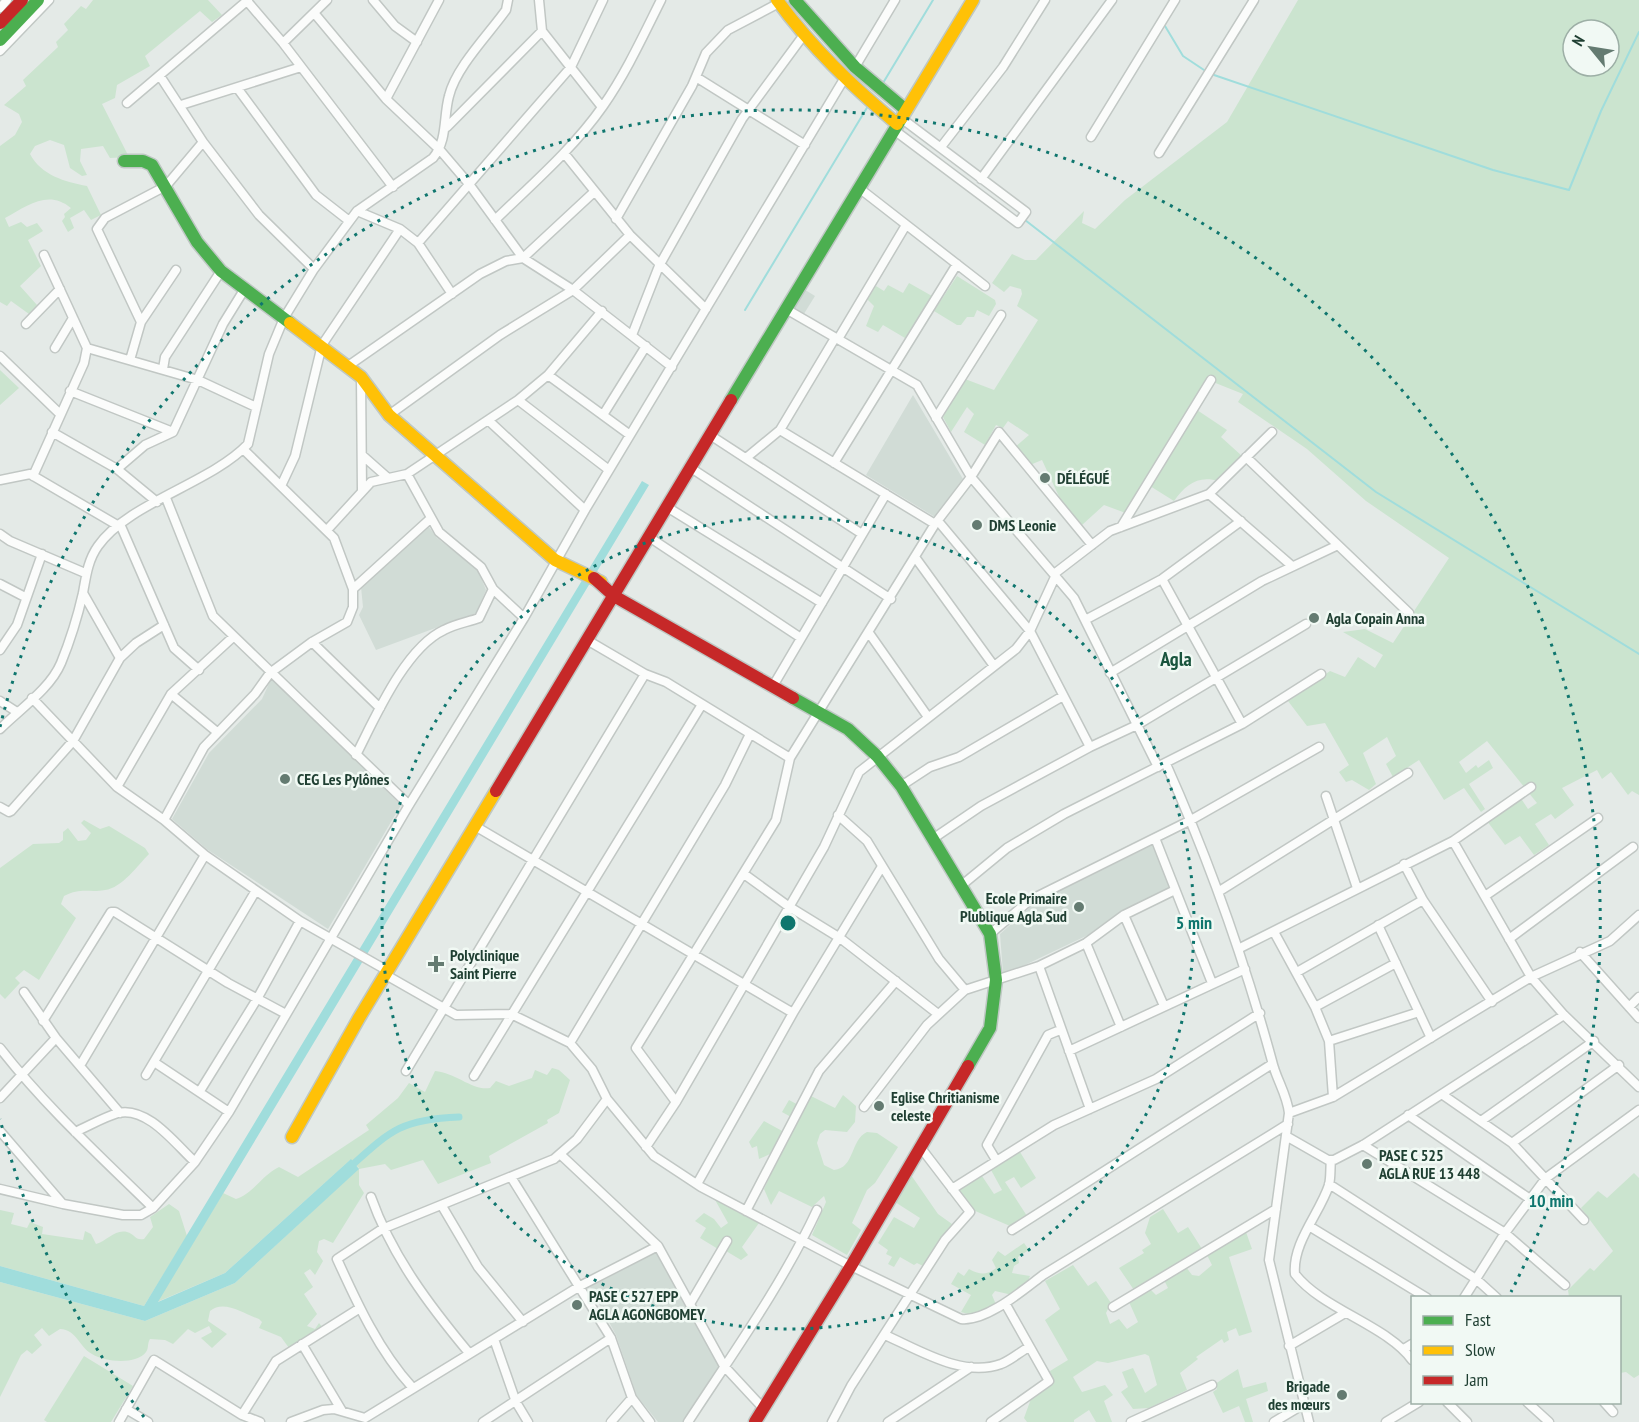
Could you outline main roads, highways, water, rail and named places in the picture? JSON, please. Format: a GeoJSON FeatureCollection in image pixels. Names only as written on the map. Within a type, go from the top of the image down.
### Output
{"type":"FeatureCollection","features":[{"type":"Feature","properties":{"kind":"main road"},"geometry":{"type":"LineString","coordinates":[[0,23],[22,0]]}},
{"type":"Feature","properties":{"kind":"main road"},"geometry":{"type":"LineString","coordinates":[[0,40],[38,0]]}},
{"type":"Feature","properties":{"kind":"main road"},"geometry":{"type":"LineString","coordinates":[[795,0],[855,67],[899,121]]}},
{"type":"Feature","properties":{"kind":"main road"},"geometry":{"type":"LineString","coordinates":[[292,1137],[475,826],[973,0]]}},
{"type":"Feature","properties":{"kind":"main road"},"geometry":{"type":"LineString","coordinates":[[778,1],[803,36],[844,79],[899,121]]}},
{"type":"Feature","properties":{"kind":"main road"},"geometry":{"type":"LineString","coordinates":[[124,161],[143,161],[152,165],[197,243],[221,271],[322,345],[361,377],[389,415],[555,560],[590,576],[615,594],[848,729],[877,756],[901,786],[990,934],[996,980],[990,1028],[851,1266],[755,1422]]}},
{"type":"Feature","properties":{"kind":"water"},"geometry":{"type":"Polygon","coordinates":[[[642,481],[649,485],[158,1302],[225,1273],[351,1159],[359,1169],[235,1283],[145,1321],[0,1282],[0,1266],[144,1306],[642,481]]]}},
{"type":"Feature","properties":{"kind":"waterway"},"geometry":{"type":"LineString","coordinates":[[883,83],[933,0]]}},
{"type":"Feature","properties":{"kind":"waterway"},"geometry":{"type":"LineString","coordinates":[[1165,26],[1183,56],[1204,70]]}},
{"type":"Feature","properties":{"kind":"waterway"},"geometry":{"type":"LineString","coordinates":[[1214,75],[1493,170],[1569,190],[1601,111],[1639,32]]}},
{"type":"Feature","properties":{"kind":"waterway"},"geometry":{"type":"LineString","coordinates":[[745,310],[868,106]]}},
{"type":"Feature","properties":{"kind":"waterway"},"geometry":{"type":"LineString","coordinates":[[1025,220],[1376,492],[1639,654]]}},
{"type":"Feature","properties":{"kind":"waterway"},"geometry":{"type":"LineString","coordinates":[[349,1168],[375,1145],[398,1129],[423,1121],[459,1117]]}},
{"type":"Feature","properties":{"kind":"place","name":"DÉLÉGUÉ"},"geometry":{"type":"Point","coordinates":[1045,478]}},
{"type":"Feature","properties":{"kind":"place","name":"DMS Leonie"},"geometry":{"type":"Point","coordinates":[977,525]}},
{"type":"Feature","properties":{"kind":"place","name":"Agla Copain Anna"},"geometry":{"type":"Point","coordinates":[1314,618]}},
{"type":"Feature","properties":{"kind":"place","name":"CEG Les Pylônes"},"geometry":{"type":"Point","coordinates":[285,779]}},
{"type":"Feature","properties":{"kind":"place","name":"Ecole Primaire Plublique Agla Sud"},"geometry":{"type":"Point","coordinates":[1079,907]}},
{"type":"Feature","properties":{"kind":"place","name":"Polyclinique Saint Pierre"},"geometry":{"type":"Point","coordinates":[436,964]}},
{"type":"Feature","properties":{"kind":"place","name":"Eglise Chritianisme celeste"},"geometry":{"type":"Point","coordinates":[879,1106]}},
{"type":"Feature","properties":{"kind":"place","name":"PASE C 525 AGLA RUE 13 448"},"geometry":{"type":"Point","coordinates":[1367,1164]}},
{"type":"Feature","properties":{"kind":"place","name":"PASE C 527 EPP AGLA AGONGBOMEY"},"geometry":{"type":"Point","coordinates":[577,1305]}},
{"type":"Feature","properties":{"kind":"place","name":"Brigade des mœurs"},"geometry":{"type":"Point","coordinates":[1342,1395]}},
{"type":"Feature","properties":{"kind":"district","name":"Agla"},"geometry":{"type":"Point","coordinates":[1176,659]}}]}
